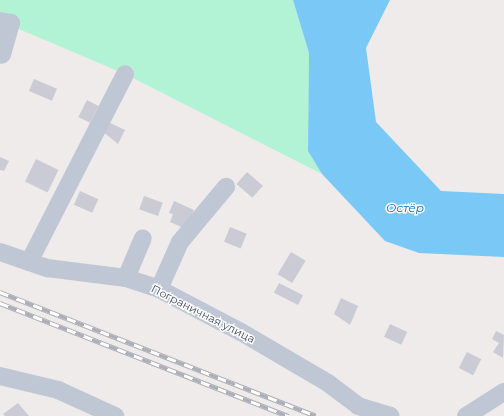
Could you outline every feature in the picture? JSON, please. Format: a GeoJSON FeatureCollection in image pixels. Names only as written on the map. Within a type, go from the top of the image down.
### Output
{"type":"FeatureCollection","features":[{"type":"Feature","properties":{"kind":"street"},"geometry":{"type":"LineString","coordinates":[[0,21],[11,23],[2,55]]}},
{"type":"Feature","properties":{"kind":"street"},"geometry":{"type":"LineString","coordinates":[[28,262],[125,74]]}},
{"type":"Feature","properties":{"kind":"street"},"geometry":{"type":"LineString","coordinates":[[159,289],[180,242],[226,187]]}},
{"type":"Feature","properties":{"kind":"street"},"geometry":{"type":"LineString","coordinates":[[126,278],[143,238]]}},
{"type":"Feature","properties":{"kind":"street","name":"Пограничная улица"},"geometry":{"type":"LineString","coordinates":[[0,252],[28,262],[86,275],[126,278],[159,289],[241,332],[328,383],[358,406],[390,416]]}},
{"type":"Feature","properties":{"kind":"street"},"geometry":{"type":"LineString","coordinates":[[0,376],[58,390],[115,416]]}},
{"type":"Feature","properties":{"kind":"street"},"geometry":{"type":"LineString","coordinates":[[466,416],[504,392]]}},
{"type":"Feature","properties":{"kind":"green space"},"geometry":{"type":"Polygon","coordinates":[[[0,0],[293,0],[309,53],[308,151],[322,174],[125,74],[0,21],[0,0]]]}},
{"type":"Feature","properties":{"kind":"water","name":"Остёр"},"geometry":{"type":"Polygon","coordinates":[[[293,0],[390,0],[366,48],[376,122],[441,191],[504,194],[504,257],[419,253],[385,241],[322,174],[308,151],[309,53],[293,0]]]}},
{"type":"Feature","properties":{"kind":"building"},"geometry":{"type":"Polygon","coordinates":[[[34,79],[57,89],[52,101],[29,91],[34,79]]]}},
{"type":"Feature","properties":{"kind":"building"},"geometry":{"type":"Polygon","coordinates":[[[87,100],[99,106],[90,123],[78,117],[87,100]]]}},
{"type":"Feature","properties":{"kind":"building"},"geometry":{"type":"Polygon","coordinates":[[[106,121],[125,130],[118,144],[102,131],[106,121]]]}},
{"type":"Feature","properties":{"kind":"building"},"geometry":{"type":"Polygon","coordinates":[[[0,157],[9,161],[4,171],[0,170],[0,157]]]}},
{"type":"Feature","properties":{"kind":"building"},"geometry":{"type":"Polygon","coordinates":[[[36,159],[58,170],[48,192],[25,181],[36,159]]]}},
{"type":"Feature","properties":{"kind":"building"},"geometry":{"type":"Polygon","coordinates":[[[247,172],[263,186],[252,198],[237,184],[247,172]]]}},
{"type":"Feature","properties":{"kind":"building"},"geometry":{"type":"Polygon","coordinates":[[[80,191],[98,199],[92,213],[74,205],[80,191]]]}},
{"type":"Feature","properties":{"kind":"building"},"geometry":{"type":"Polygon","coordinates":[[[144,196],[163,203],[158,216],[139,209],[144,196]]]}},
{"type":"Feature","properties":{"kind":"building"},"geometry":{"type":"Polygon","coordinates":[[[174,201],[194,210],[186,229],[170,222],[173,214],[169,213],[174,201]]]}},
{"type":"Feature","properties":{"kind":"building"},"geometry":{"type":"Polygon","coordinates":[[[230,227],[247,234],[241,249],[224,242],[230,227]]]}},
{"type":"Feature","properties":{"kind":"building"},"geometry":{"type":"Polygon","coordinates":[[[291,252],[306,261],[292,283],[278,274],[291,252]]]}},
{"type":"Feature","properties":{"kind":"building"},"geometry":{"type":"Polygon","coordinates":[[[279,283],[303,295],[298,305],[274,293],[279,283]]]}},
{"type":"Feature","properties":{"kind":"building"},"geometry":{"type":"Polygon","coordinates":[[[341,298],[358,306],[350,325],[334,314],[341,298]]]}},
{"type":"Feature","properties":{"kind":"building"},"geometry":{"type":"Polygon","coordinates":[[[390,324],[407,332],[401,345],[384,337],[390,324]]]}},
{"type":"Feature","properties":{"kind":"building"},"geometry":{"type":"Polygon","coordinates":[[[496,331],[504,335],[503,358],[493,352],[499,343],[492,339],[496,331]]]}},
{"type":"Feature","properties":{"kind":"building"},"geometry":{"type":"Polygon","coordinates":[[[467,352],[481,359],[473,375],[459,368],[467,352]]]}},
{"type":"Feature","properties":{"kind":"building"},"geometry":{"type":"Polygon","coordinates":[[[18,403],[29,416],[5,416],[3,414],[18,403]]]}},
{"type":"Feature","properties":{"kind":"railway"},"geometry":{"type":"LineString","coordinates":[[0,292],[316,416]]}},
{"type":"Feature","properties":{"kind":"railway"},"geometry":{"type":"LineString","coordinates":[[0,303],[289,416]]}}]}
